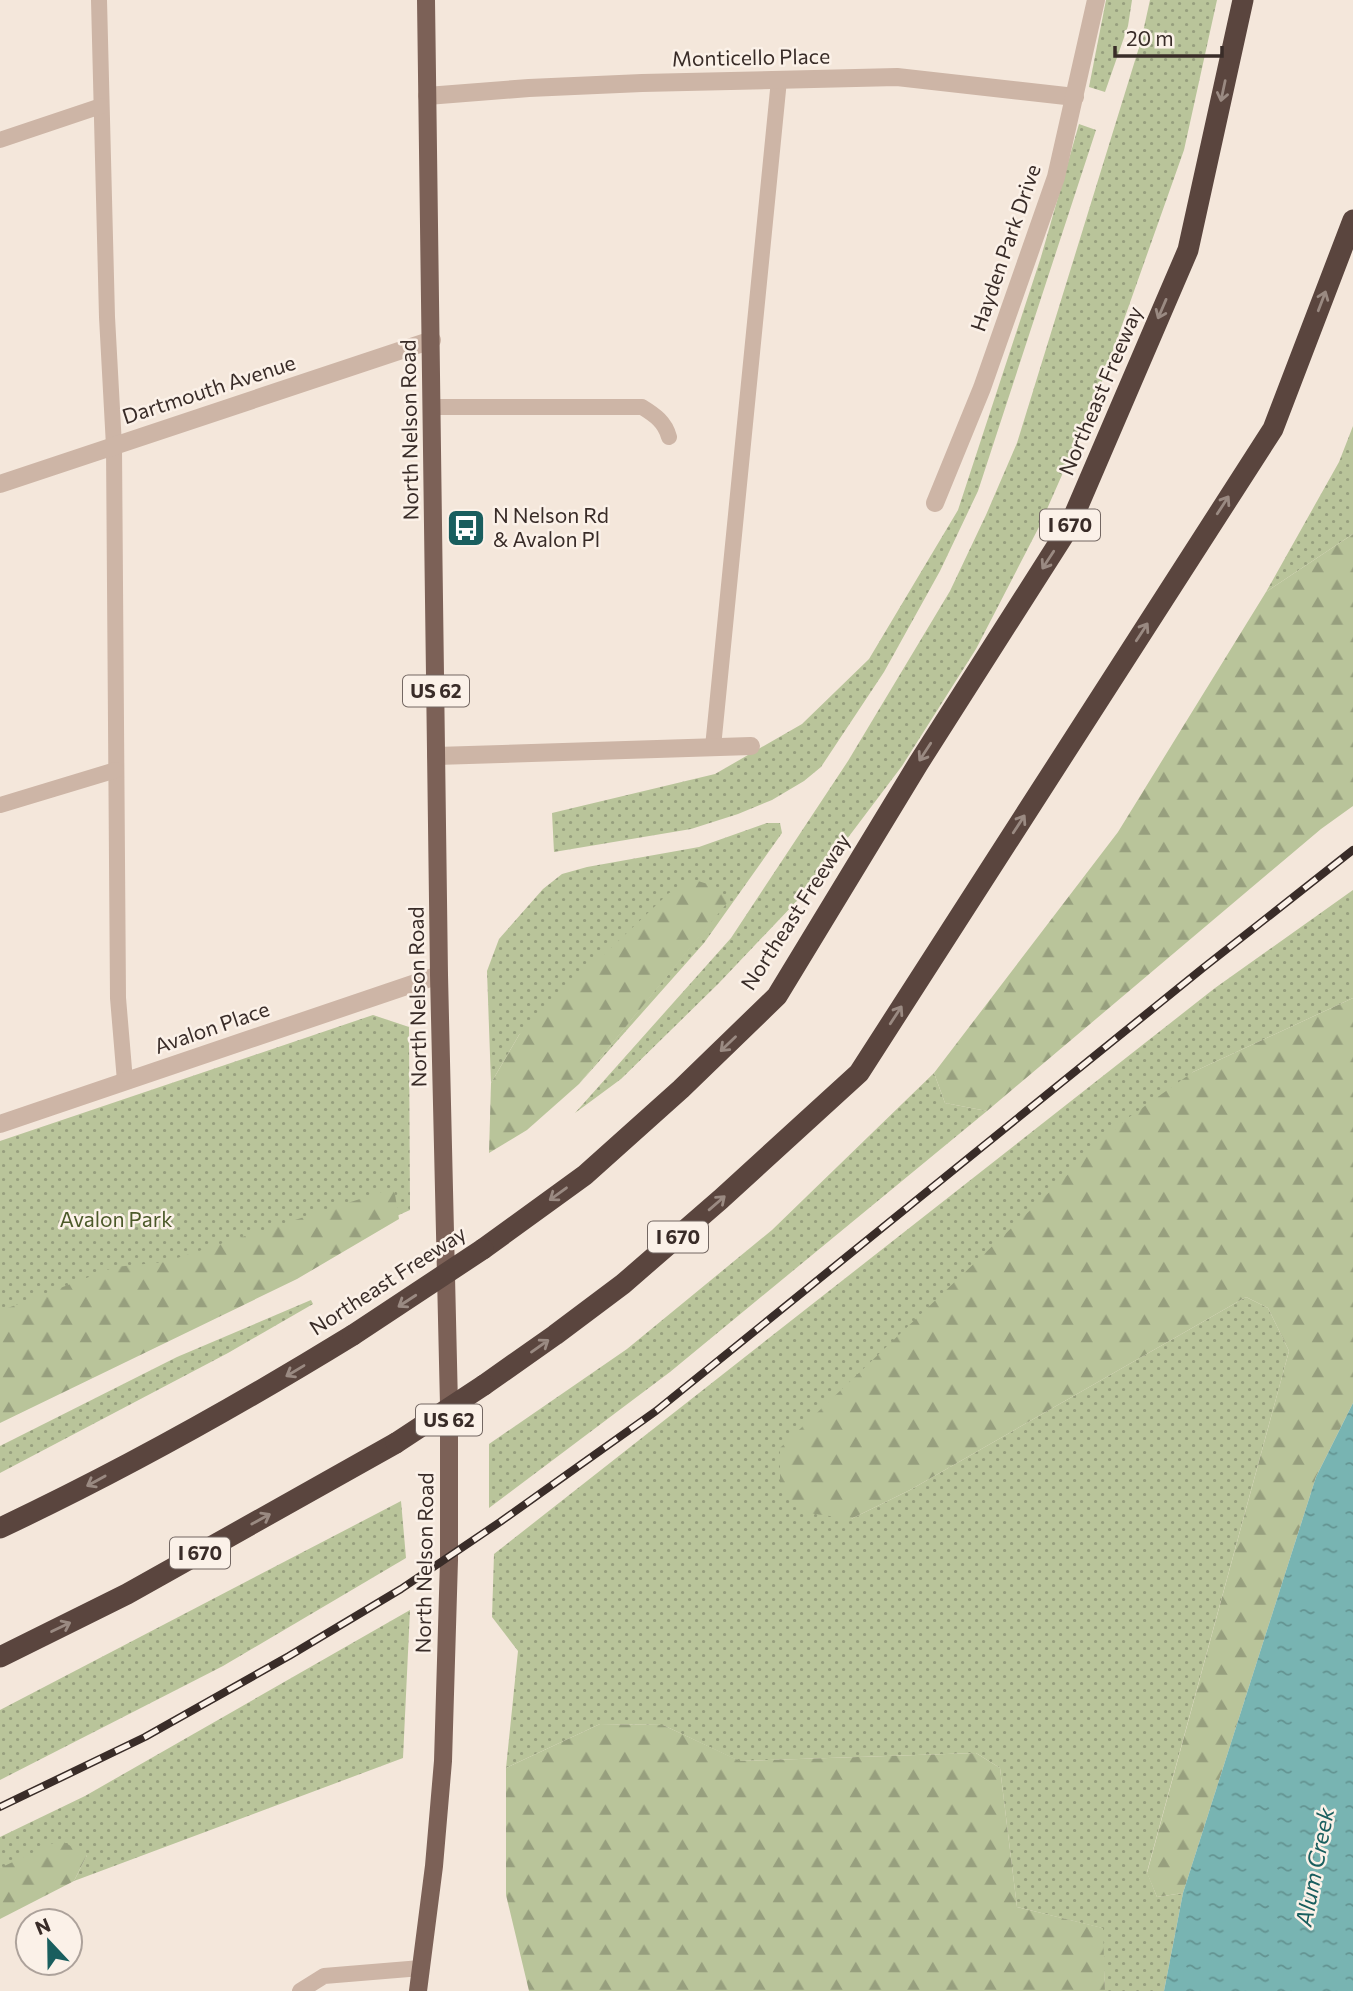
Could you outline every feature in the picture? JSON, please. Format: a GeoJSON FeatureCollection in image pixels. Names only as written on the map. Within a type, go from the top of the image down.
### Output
{"type":"FeatureCollection","features":[{"type":"Feature","properties":{"kind":"highway","name":"Northeast Freeway"},"geometry":{"type":"LineString","coordinates":[[0,1528],[82,1489],[246,1400],[353,1335],[483,1249],[585,1175],[681,1089],[777,996],[918,764],[1069,527],[1188,250],[1243,0]]}},
{"type":"Feature","properties":{"kind":"highway","name":"I 670"},"geometry":{"type":"LineString","coordinates":[[0,1657],[127,1594],[396,1443],[484,1385],[623,1284],[859,1073],[1273,429],[1353,220]]}},
{"type":"Feature","properties":{"kind":"main road","name":"North Nelson Road"},"geometry":{"type":"LineString","coordinates":[[418,1991],[435,1866],[443,1761],[449,1560],[447,1261],[439,975],[426,0]]}},
{"type":"Feature","properties":{"kind":"street","name":"Hayden Park Drive"},"geometry":{"type":"LineString","coordinates":[[935,503],[982,388],[1056,177],[1096,0]]}},
{"type":"Feature","properties":{"kind":"street","name":"Monticello Place"},"geometry":{"type":"LineString","coordinates":[[427,96],[529,88],[897,77],[1075,97]]}},
{"type":"Feature","properties":{"kind":"street","name":"Dartmouth Avenue"},"geometry":{"type":"LineString","coordinates":[[0,484],[432,340]]}},
{"type":"Feature","properties":{"kind":"street"},"geometry":{"type":"LineString","coordinates":[[436,756],[751,746]]}},
{"type":"Feature","properties":{"kind":"street","name":"Avalon Place"},"geometry":{"type":"LineString","coordinates":[[0,1124],[439,975]]}},
{"type":"Feature","properties":{"kind":"lane"},"geometry":{"type":"LineString","coordinates":[[99,0],[107,317],[114,446],[118,998],[125,1081]]}},
{"type":"Feature","properties":{"kind":"lane"},"geometry":{"type":"LineString","coordinates":[[713,747],[779,80]]}},
{"type":"Feature","properties":{"kind":"lane"},"geometry":{"type":"LineString","coordinates":[[0,140],[101,106]]}},
{"type":"Feature","properties":{"kind":"lane"},"geometry":{"type":"LineString","coordinates":[[433,407],[642,407],[655,415],[666,428],[669,437]]}},
{"type":"Feature","properties":{"kind":"lane"},"geometry":{"type":"LineString","coordinates":[[0,805],[116,770]]}},
{"type":"Feature","properties":{"kind":"lane"},"geometry":{"type":"LineString","coordinates":[[300,1991],[324,1976],[421,1968]]}},
{"type":"Feature","properties":{"kind":"green space"},"geometry":{"type":"Polygon","coordinates":[[[1106,0],[1132,0],[1128,26],[1105,92],[1089,87],[1106,0]]]}},
{"type":"Feature","properties":{"kind":"green space"},"geometry":{"type":"Polygon","coordinates":[[[1150,0],[1217,0],[1184,150],[1098,393],[1040,525],[976,649],[902,766],[813,884],[719,983],[621,1079],[575,1113],[731,938],[848,761],[950,591],[1017,443],[1141,41],[1150,0]]]}},
{"type":"Feature","properties":{"kind":"green space"},"geometry":{"type":"Polygon","coordinates":[[[1079,124],[1096,130],[978,491],[940,571],[884,672],[821,767],[804,781],[772,800],[691,829],[554,852],[552,813],[715,774],[802,724],[869,659],[958,510],[1041,257],[1079,124]]]}},
{"type":"Feature","properties":{"kind":"green space"},"geometry":{"type":"Polygon","coordinates":[[[1353,426],[1353,534],[1266,592],[1339,462],[1353,426]]]}},
{"type":"Feature","properties":{"kind":"green space"},"geometry":{"type":"Polygon","coordinates":[[[1353,534],[1353,806],[1321,829],[987,1111],[945,1103],[934,1073],[1118,832],[1266,592],[1353,534]]]}},
{"type":"Feature","properties":{"kind":"green space"},"geometry":{"type":"Polygon","coordinates":[[[767,823],[780,823],[782,833],[704,943],[579,1084],[726,903],[519,1035],[491,1083],[487,971],[499,939],[543,889],[562,874],[699,847],[767,823]]]}},
{"type":"Feature","properties":{"kind":"green space"},"geometry":{"type":"Polygon","coordinates":[[[695,880],[720,888],[727,903],[579,1084],[527,1130],[489,1153],[491,1083],[519,1035],[669,893],[695,880]]]}},
{"type":"Feature","properties":{"kind":"green space"},"geometry":{"type":"Polygon","coordinates":[[[1353,890],[1353,998],[1193,1072],[851,1519],[910,1490],[1246,1297],[1268,1308],[1289,1351],[1147,1872],[1157,1897],[1183,1893],[1164,1991],[1105,1991],[1102,1928],[1017,1907],[1000,1768],[976,1753],[739,1761],[663,1725],[600,1724],[506,1768],[518,1651],[492,1617],[494,1554],[1215,988],[1353,890]]]}},
{"type":"Feature","properties":{"kind":"green space"},"geometry":{"type":"Polygon","coordinates":[[[1353,998],[1353,1403],[1316,1477],[1183,1893],[1157,1897],[1147,1873],[1289,1351],[1268,1308],[1246,1297],[910,1490],[851,1519],[801,1512],[780,1488],[780,1448],[1125,1120],[1193,1072],[1353,998]]]}},
{"type":"Feature","properties":{"kind":"green space","name":"Avalon Park"},"geometry":{"type":"Polygon","coordinates":[[[373,1015],[409,1027],[410,1210],[0,1394],[0,1141],[373,1015]]]}},
{"type":"Feature","properties":{"kind":"green space"},"geometry":{"type":"Polygon","coordinates":[[[934,1073],[945,1103],[987,1111],[670,1372],[489,1508],[489,1444],[627,1349],[772,1230],[934,1073]]]}},
{"type":"Feature","properties":{"kind":"green space"},"geometry":{"type":"Polygon","coordinates":[[[394,1188],[399,1219],[297,1279],[0,1423],[0,1311],[115,1267],[165,1262],[394,1188]]]}},
{"type":"Feature","properties":{"kind":"green space"},"geometry":{"type":"Polygon","coordinates":[[[311,1300],[313,1304],[228,1353],[0,1473],[0,1446],[177,1357],[311,1300]]]}},
{"type":"Feature","properties":{"kind":"green space"},"geometry":{"type":"Polygon","coordinates":[[[401,1501],[406,1558],[223,1666],[0,1780],[0,1710],[401,1501]]]}},
{"type":"Feature","properties":{"kind":"green space"},"geometry":{"type":"Polygon","coordinates":[[[410,1610],[403,1758],[74,1881],[87,1855],[0,1868],[0,1837],[85,1796],[410,1610]]]}},
{"type":"Feature","properties":{"kind":"green space"},"geometry":{"type":"Polygon","coordinates":[[[600,1724],[663,1725],[740,1761],[976,1753],[1000,1768],[1017,1907],[1103,1928],[1105,1991],[529,1991],[506,1895],[506,1768],[600,1724]]]}},
{"type":"Feature","properties":{"kind":"green space"},"geometry":{"type":"Polygon","coordinates":[[[60,1840],[87,1855],[74,1881],[23,1907],[14,1907],[14,1912],[0,1919],[0,1868],[60,1840]]]}},
{"type":"Feature","properties":{"kind":"water","name":"Alum Creek"},"geometry":{"type":"Polygon","coordinates":[[[1353,1403],[1353,1991],[1164,1991],[1183,1893],[1316,1477],[1353,1403]]]}},
{"type":"Feature","properties":{"kind":"railway"},"geometry":{"type":"LineString","coordinates":[[0,1807],[145,1737],[289,1656],[401,1589],[500,1522],[656,1411],[1203,968],[1353,850]]}},
{"type":"Feature","properties":{"kind":"place","name":"N Nelson Rd & Avalon Pl"},"geometry":{"type":"Point","coordinates":[466,528]}}]}
